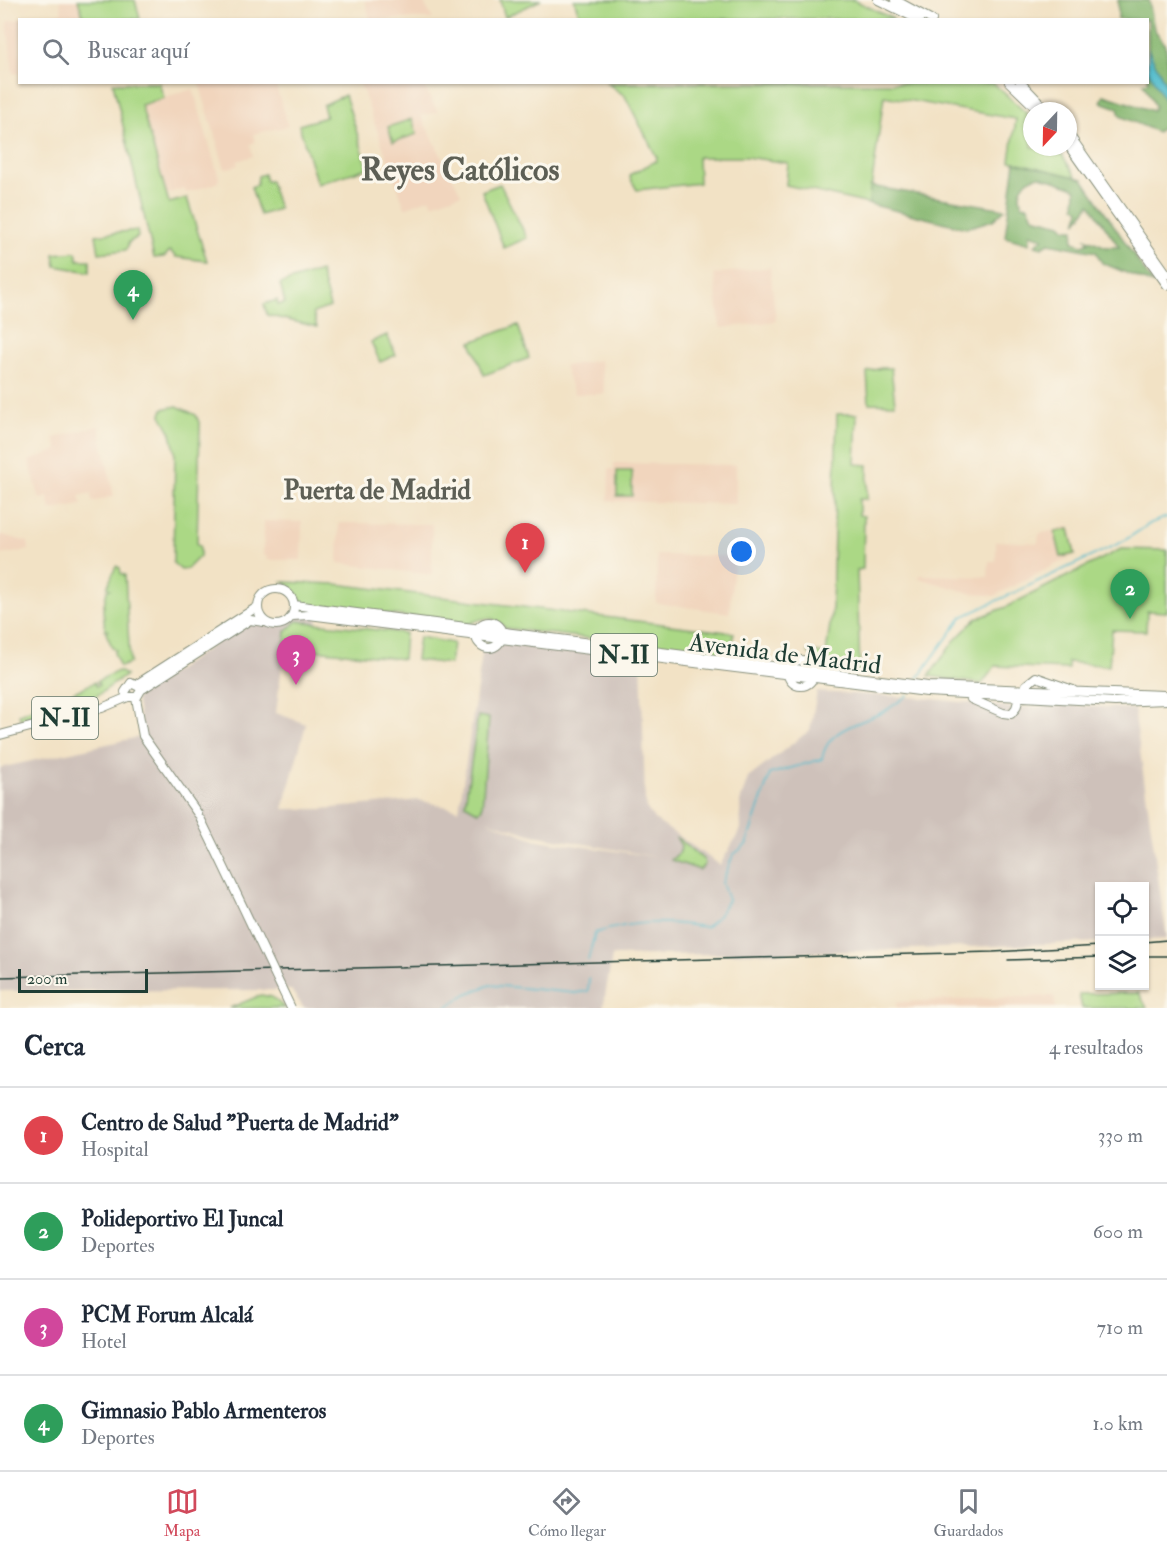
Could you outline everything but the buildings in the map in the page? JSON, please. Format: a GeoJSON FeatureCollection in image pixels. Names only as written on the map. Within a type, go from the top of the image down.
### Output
{"type":"FeatureCollection","features":[{"type":"Feature","properties":{"kind":"main road"},"geometry":{"type":"LineString","coordinates":[[878,0],[915,18]]}},
{"type":"Feature","properties":{"kind":"main road"},"geometry":{"type":"LineString","coordinates":[[896,0],[928,18]]}},
{"type":"Feature","properties":{"kind":"main road"},"geometry":{"type":"LineString","coordinates":[[1011,84],[1029,102]]}},
{"type":"Feature","properties":{"kind":"main road"},"geometry":{"type":"LineString","coordinates":[[1022,84],[1039,102]]}},
{"type":"Feature","properties":{"kind":"main road"},"geometry":{"type":"LineString","coordinates":[[1077,146],[1167,274]]}},
{"type":"Feature","properties":{"kind":"main road"},"geometry":{"type":"LineString","coordinates":[[1076,156],[1167,285]]}},
{"type":"Feature","properties":{"kind":"main road","name":"N-II"},"geometry":{"type":"LineString","coordinates":[[0,730],[133,692],[257,607],[261,596],[272,589],[288,594],[294,605]]}},
{"type":"Feature","properties":{"kind":"main road"},"geometry":{"type":"LineString","coordinates":[[292,616],[294,605]]}},
{"type":"Feature","properties":{"kind":"main road","name":"Avenida de Madrid"},"geometry":{"type":"LineString","coordinates":[[294,605],[476,633]]}},
{"type":"Feature","properties":{"kind":"main road"},"geometry":{"type":"LineString","coordinates":[[257,607],[264,622]]}},
{"type":"Feature","properties":{"kind":"main road","name":"Avenida de Madrid"},"geometry":{"type":"LineString","coordinates":[[292,616],[309,615],[476,633],[814,675],[1022,695],[1142,698],[1167,694]]}},
{"type":"Feature","properties":{"kind":"main road","name":"N-II"},"geometry":{"type":"LineString","coordinates":[[0,735],[102,708],[133,692],[250,620],[282,625],[292,616]]}},
{"type":"Feature","properties":{"kind":"main road"},"geometry":{"type":"LineString","coordinates":[[476,633],[484,622],[490,621],[496,624],[502,636]]}},
{"type":"Feature","properties":{"kind":"main road"},"geometry":{"type":"LineString","coordinates":[[788,672],[792,683],[800,686],[809,684],[814,675]]}},
{"type":"Feature","properties":{"kind":"main road","name":"Avenida de Madrid"},"geometry":{"type":"LineString","coordinates":[[814,675],[965,696],[1082,693],[1167,701]]}},
{"type":"Feature","properties":{"kind":"main road"},"geometry":{"type":"LineString","coordinates":[[965,696],[1003,713],[1011,714],[1026,685],[1036,677],[1082,693]]}},
{"type":"Feature","properties":{"kind":"street"},"geometry":{"type":"LineString","coordinates":[[133,692],[143,736],[200,817],[291,1008]]}},
{"type":"Feature","properties":{"kind":"shaded area"},"geometry":{"type":"Polygon","coordinates":[[[60,0],[78,0],[84,18],[28,18],[62,13],[60,0]]]}},
{"type":"Feature","properties":{"kind":"shaded area"},"geometry":{"type":"Polygon","coordinates":[[[365,0],[422,0],[432,18],[370,18],[365,0]]]}},
{"type":"Feature","properties":{"kind":"shaded area"},"geometry":{"type":"Polygon","coordinates":[[[18,19],[18,73],[13,74],[7,21],[18,19]]]}},
{"type":"Feature","properties":{"kind":"shaded area"},"geometry":{"type":"Polygon","coordinates":[[[199,84],[275,84],[288,126],[253,134],[255,142],[250,144],[253,156],[237,161],[238,165],[225,169],[199,84]]]}},
{"type":"Feature","properties":{"kind":"shaded area"},"geometry":{"type":"Polygon","coordinates":[[[360,84],[423,84],[438,112],[421,116],[461,194],[432,204],[430,198],[405,208],[360,84]]]}},
{"type":"Feature","properties":{"kind":"shaded area"},"geometry":{"type":"Polygon","coordinates":[[[193,89],[219,178],[217,183],[186,193],[184,188],[166,194],[140,104],[193,89]]]}},
{"type":"Feature","properties":{"kind":"shaded area"},"geometry":{"type":"Polygon","coordinates":[[[770,267],[776,321],[723,328],[720,326],[714,274],[770,267]]]}},
{"type":"Feature","properties":{"kind":"shaded area"},"geometry":{"type":"Polygon","coordinates":[[[600,360],[605,394],[574,394],[564,366],[600,360]]]}},
{"type":"Feature","properties":{"kind":"shaded area"},"geometry":{"type":"Polygon","coordinates":[[[99,426],[114,496],[92,502],[91,494],[87,494],[79,496],[82,505],[51,510],[48,497],[40,499],[29,461],[58,450],[54,438],[99,426]]]}},
{"type":"Feature","properties":{"kind":"shaded area"},"geometry":{"type":"Polygon","coordinates":[[[614,463],[736,465],[736,504],[608,501],[609,469],[614,469],[614,463]]]}},
{"type":"Feature","properties":{"kind":"shaded area"},"geometry":{"type":"Polygon","coordinates":[[[264,521],[302,522],[301,560],[267,560],[267,556],[263,556],[264,521]]]}},
{"type":"Feature","properties":{"kind":"shaded area"},"geometry":{"type":"Polygon","coordinates":[[[339,523],[432,524],[432,575],[338,563],[339,523]]]}},
{"type":"Feature","properties":{"kind":"shaded area"},"geometry":{"type":"Polygon","coordinates":[[[1070,526],[1076,554],[994,596],[970,593],[919,578],[920,575],[988,577],[989,561],[996,561],[996,541],[1038,543],[1039,534],[1070,526]]]}},
{"type":"Feature","properties":{"kind":"shaded area"},"geometry":{"type":"Polygon","coordinates":[[[0,534],[28,542],[29,550],[0,555],[0,534]]]}},
{"type":"Feature","properties":{"kind":"shaded area"},"geometry":{"type":"Polygon","coordinates":[[[657,555],[735,556],[729,613],[656,603],[657,555]]]}},
{"type":"Feature","properties":{"kind":"shaded area"},"geometry":{"type":"Polygon","coordinates":[[[292,616],[318,616],[312,653],[284,649],[276,713],[306,724],[283,809],[322,809],[419,800],[459,810],[482,654],[485,647],[494,647],[502,639],[641,657],[647,809],[655,820],[720,865],[741,829],[740,802],[748,778],[810,730],[817,692],[923,698],[1016,708],[1068,705],[1134,709],[1167,939],[1149,940],[1149,882],[1095,882],[1095,942],[859,951],[612,956],[603,1008],[304,1008],[291,990],[0,991],[0,768],[143,736],[136,698],[250,620],[275,626],[287,622],[292,616]],[[485,820],[537,840],[658,857],[533,835],[485,820]]]}},
{"type":"Feature","properties":{"kind":"shaded area"},"geometry":{"type":"Polygon","coordinates":[[[1054,996],[1056,1008],[897,1008],[896,1002],[1054,996]]]}},
{"type":"Feature","properties":{"kind":"green space"},"geometry":{"type":"Polygon","coordinates":[[[78,0],[135,0],[140,18],[84,18],[78,0]]]}},
{"type":"Feature","properties":{"kind":"green space"},"geometry":{"type":"Polygon","coordinates":[[[500,0],[541,0],[505,17],[500,0]]]}},
{"type":"Feature","properties":{"kind":"green space"},"geometry":{"type":"Polygon","coordinates":[[[574,0],[854,0],[892,18],[581,18],[574,0]]]}},
{"type":"Feature","properties":{"kind":"green space"},"geometry":{"type":"Polygon","coordinates":[[[1118,0],[1149,0],[1154,29],[1165,44],[1167,54],[1167,130],[1162,128],[1157,132],[1120,116],[1118,108],[1101,102],[1104,95],[1153,111],[1155,106],[1144,84],[1149,84],[1149,18],[1118,18],[1118,0]]]}},
{"type":"Feature","properties":{"kind":"green space"},"geometry":{"type":"Polygon","coordinates":[[[113,84],[159,84],[164,98],[141,105],[169,203],[187,198],[207,261],[176,257],[170,251],[164,257],[154,258],[113,84]]]}},
{"type":"Feature","properties":{"kind":"green space"},"geometry":{"type":"Polygon","coordinates":[[[608,84],[994,84],[1023,110],[1023,156],[1063,156],[1077,178],[1010,161],[1016,119],[884,96],[869,204],[786,185],[788,163],[746,157],[698,157],[699,183],[637,190],[630,178],[631,174],[656,161],[657,158],[625,96],[608,84]]]}},
{"type":"Feature","properties":{"kind":"green space"},"geometry":{"type":"Polygon","coordinates":[[[345,95],[368,168],[317,184],[299,125],[326,117],[323,105],[345,95]]]}},
{"type":"Feature","properties":{"kind":"green space"},"geometry":{"type":"Polygon","coordinates":[[[412,119],[417,134],[393,142],[388,127],[412,119]]]}},
{"type":"Feature","properties":{"kind":"green space"},"geometry":{"type":"Polygon","coordinates":[[[1015,162],[1083,179],[1153,284],[1102,263],[1096,252],[1049,243],[1042,247],[1035,245],[1043,238],[1030,234],[1030,244],[1005,237],[1015,162]],[[1040,176],[1034,177],[1023,186],[1020,199],[1022,205],[1028,206],[1033,217],[1061,224],[1066,229],[1074,229],[1073,242],[1083,245],[1089,242],[1085,238],[1106,247],[1119,247],[1090,204],[1076,223],[1080,210],[1075,206],[1076,190],[1040,176]]]}},
{"type":"Feature","properties":{"kind":"green space"},"geometry":{"type":"Polygon","coordinates":[[[264,174],[266,181],[270,181],[279,209],[260,215],[251,187],[257,185],[258,176],[264,174]]]}},
{"type":"Feature","properties":{"kind":"green space"},"geometry":{"type":"Polygon","coordinates":[[[500,184],[527,238],[504,248],[482,191],[500,184]]]}},
{"type":"Feature","properties":{"kind":"green space"},"geometry":{"type":"Polygon","coordinates":[[[870,186],[1005,209],[993,220],[966,228],[869,204],[870,186]]]}},
{"type":"Feature","properties":{"kind":"green space"},"geometry":{"type":"Polygon","coordinates":[[[137,230],[138,237],[129,242],[126,250],[99,253],[96,235],[137,230]]]}},
{"type":"Feature","properties":{"kind":"green space"},"geometry":{"type":"Polygon","coordinates":[[[76,252],[78,260],[90,260],[90,272],[56,266],[54,254],[76,252]]]}},
{"type":"Feature","properties":{"kind":"green space"},"geometry":{"type":"Polygon","coordinates":[[[320,271],[330,307],[313,313],[317,327],[267,315],[264,304],[277,300],[278,305],[285,303],[280,284],[320,271]]]}},
{"type":"Feature","properties":{"kind":"green space"},"geometry":{"type":"Polygon","coordinates":[[[518,325],[529,358],[484,375],[471,342],[518,325]]]}},
{"type":"Feature","properties":{"kind":"green space"},"geometry":{"type":"Polygon","coordinates":[[[387,335],[396,355],[380,362],[371,342],[387,335]]]}},
{"type":"Feature","properties":{"kind":"green space"},"geometry":{"type":"Polygon","coordinates":[[[891,368],[895,404],[869,403],[867,372],[891,368]]]}},
{"type":"Feature","properties":{"kind":"green space"},"geometry":{"type":"Polygon","coordinates":[[[177,406],[196,415],[200,425],[197,545],[200,546],[200,556],[187,569],[181,570],[173,563],[175,451],[171,433],[161,415],[163,409],[177,406]]]}},
{"type":"Feature","properties":{"kind":"green space"},"geometry":{"type":"Polygon","coordinates":[[[837,414],[857,414],[855,464],[868,465],[867,499],[859,499],[859,515],[864,516],[863,569],[857,570],[860,673],[824,669],[808,652],[826,654],[832,610],[837,414]]]}},
{"type":"Feature","properties":{"kind":"green space"},"geometry":{"type":"Polygon","coordinates":[[[617,471],[632,471],[632,496],[617,496],[617,471]]]}},
{"type":"Feature","properties":{"kind":"green space"},"geometry":{"type":"Polygon","coordinates":[[[1069,529],[1075,554],[1061,557],[1055,532],[1069,529]]]}},
{"type":"Feature","properties":{"kind":"green space"},"geometry":{"type":"Polygon","coordinates":[[[1121,549],[1167,550],[1167,612],[1147,611],[1146,631],[1112,630],[1109,666],[1068,662],[1068,669],[995,666],[982,684],[929,676],[954,641],[976,619],[1006,607],[1121,549]]]}},
{"type":"Feature","properties":{"kind":"green space"},"geometry":{"type":"Polygon","coordinates":[[[116,566],[120,568],[121,574],[125,575],[130,663],[120,667],[114,653],[116,650],[113,649],[106,633],[108,630],[105,630],[103,609],[107,591],[110,589],[107,588],[116,566]]]}},
{"type":"Feature","properties":{"kind":"green space"},"geometry":{"type":"Polygon","coordinates":[[[283,582],[336,584],[734,633],[730,653],[724,655],[505,628],[497,621],[488,618],[469,624],[303,604],[294,589],[283,582]]]}},
{"type":"Feature","properties":{"kind":"green space"},"geometry":{"type":"Polygon","coordinates":[[[297,621],[405,633],[403,659],[285,647],[286,631],[297,621]]]}},
{"type":"Feature","properties":{"kind":"green space"},"geometry":{"type":"Polygon","coordinates":[[[419,637],[453,643],[450,664],[416,660],[419,637]]]}},
{"type":"Feature","properties":{"kind":"green space"},"geometry":{"type":"Polygon","coordinates":[[[118,671],[126,675],[88,702],[20,719],[19,714],[42,705],[44,710],[47,709],[45,704],[68,694],[70,699],[73,698],[72,693],[95,682],[96,686],[99,685],[97,681],[118,671]]]}},
{"type":"Feature","properties":{"kind":"green space"},"geometry":{"type":"Polygon","coordinates":[[[478,716],[489,718],[482,808],[479,812],[465,804],[478,716]]]}},
{"type":"Feature","properties":{"kind":"green space"},"geometry":{"type":"Polygon","coordinates":[[[676,837],[704,860],[705,864],[700,870],[671,860],[680,852],[681,846],[676,837]]]}},
{"type":"Feature","properties":{"kind":"green space"},"geometry":{"type":"Polygon","coordinates":[[[1139,993],[1147,1008],[1082,1008],[1079,994],[1139,993]]]}},
{"type":"Feature","properties":{"kind":"green space"},"geometry":{"type":"Polygon","coordinates":[[[261,995],[272,997],[285,1008],[230,1008],[261,995]]]}},
{"type":"Feature","properties":{"kind":"water"},"geometry":{"type":"Polygon","coordinates":[[[1149,51],[1167,87],[1167,105],[1149,72],[1149,51]]]}},
{"type":"Feature","properties":{"kind":"waterway"},"geometry":{"type":"LineString","coordinates":[[918,678],[962,617],[1122,542],[1151,523],[1167,517]]}},
{"type":"Feature","properties":{"kind":"waterway"},"geometry":{"type":"LineString","coordinates":[[588,960],[595,933],[650,923],[706,927],[718,916],[728,900],[722,883],[733,855],[746,845],[770,774],[822,759],[825,748],[838,733],[885,711],[908,695]]}},
{"type":"Feature","properties":{"kind":"waterway"},"geometry":{"type":"LineString","coordinates":[[445,1008],[466,994],[490,985],[575,993],[588,991],[589,978]]}},
{"type":"Feature","properties":{"kind":"railway"},"geometry":{"type":"LineString","coordinates":[[1149,942],[1167,940]]}},
{"type":"Feature","properties":{"kind":"railway"},"geometry":{"type":"LineString","coordinates":[[0,977],[993,952],[1095,946]]}},
{"type":"Feature","properties":{"kind":"railway"},"geometry":{"type":"LineString","coordinates":[[1149,956],[1167,956]]}},
{"type":"Feature","properties":{"kind":"railway"},"geometry":{"type":"LineString","coordinates":[[1008,960],[1095,957]]}},
{"type":"Feature","properties":{"kind":"place","name":"Gimnasio Pablo Armenteros"},"geometry":{"type":"Point","coordinates":[133,320]}},
{"type":"Feature","properties":{"kind":"place","name":"Centro de Salud \"Puerta de Madrid\""},"geometry":{"type":"Point","coordinates":[525,573]}},
{"type":"Feature","properties":{"kind":"place","name":"Polideportivo El Juncal"},"geometry":{"type":"Point","coordinates":[1130,619]}},
{"type":"Feature","properties":{"kind":"place","name":"PCM Forum Alcalá"},"geometry":{"type":"Point","coordinates":[296,685]}},
{"type":"Feature","properties":{"kind":"district","name":"Reyes Católicos"},"geometry":{"type":"Point","coordinates":[460,170]}},
{"type":"Feature","properties":{"kind":"district","name":"Puerta de Madrid"},"geometry":{"type":"Point","coordinates":[377,490]}}]}
